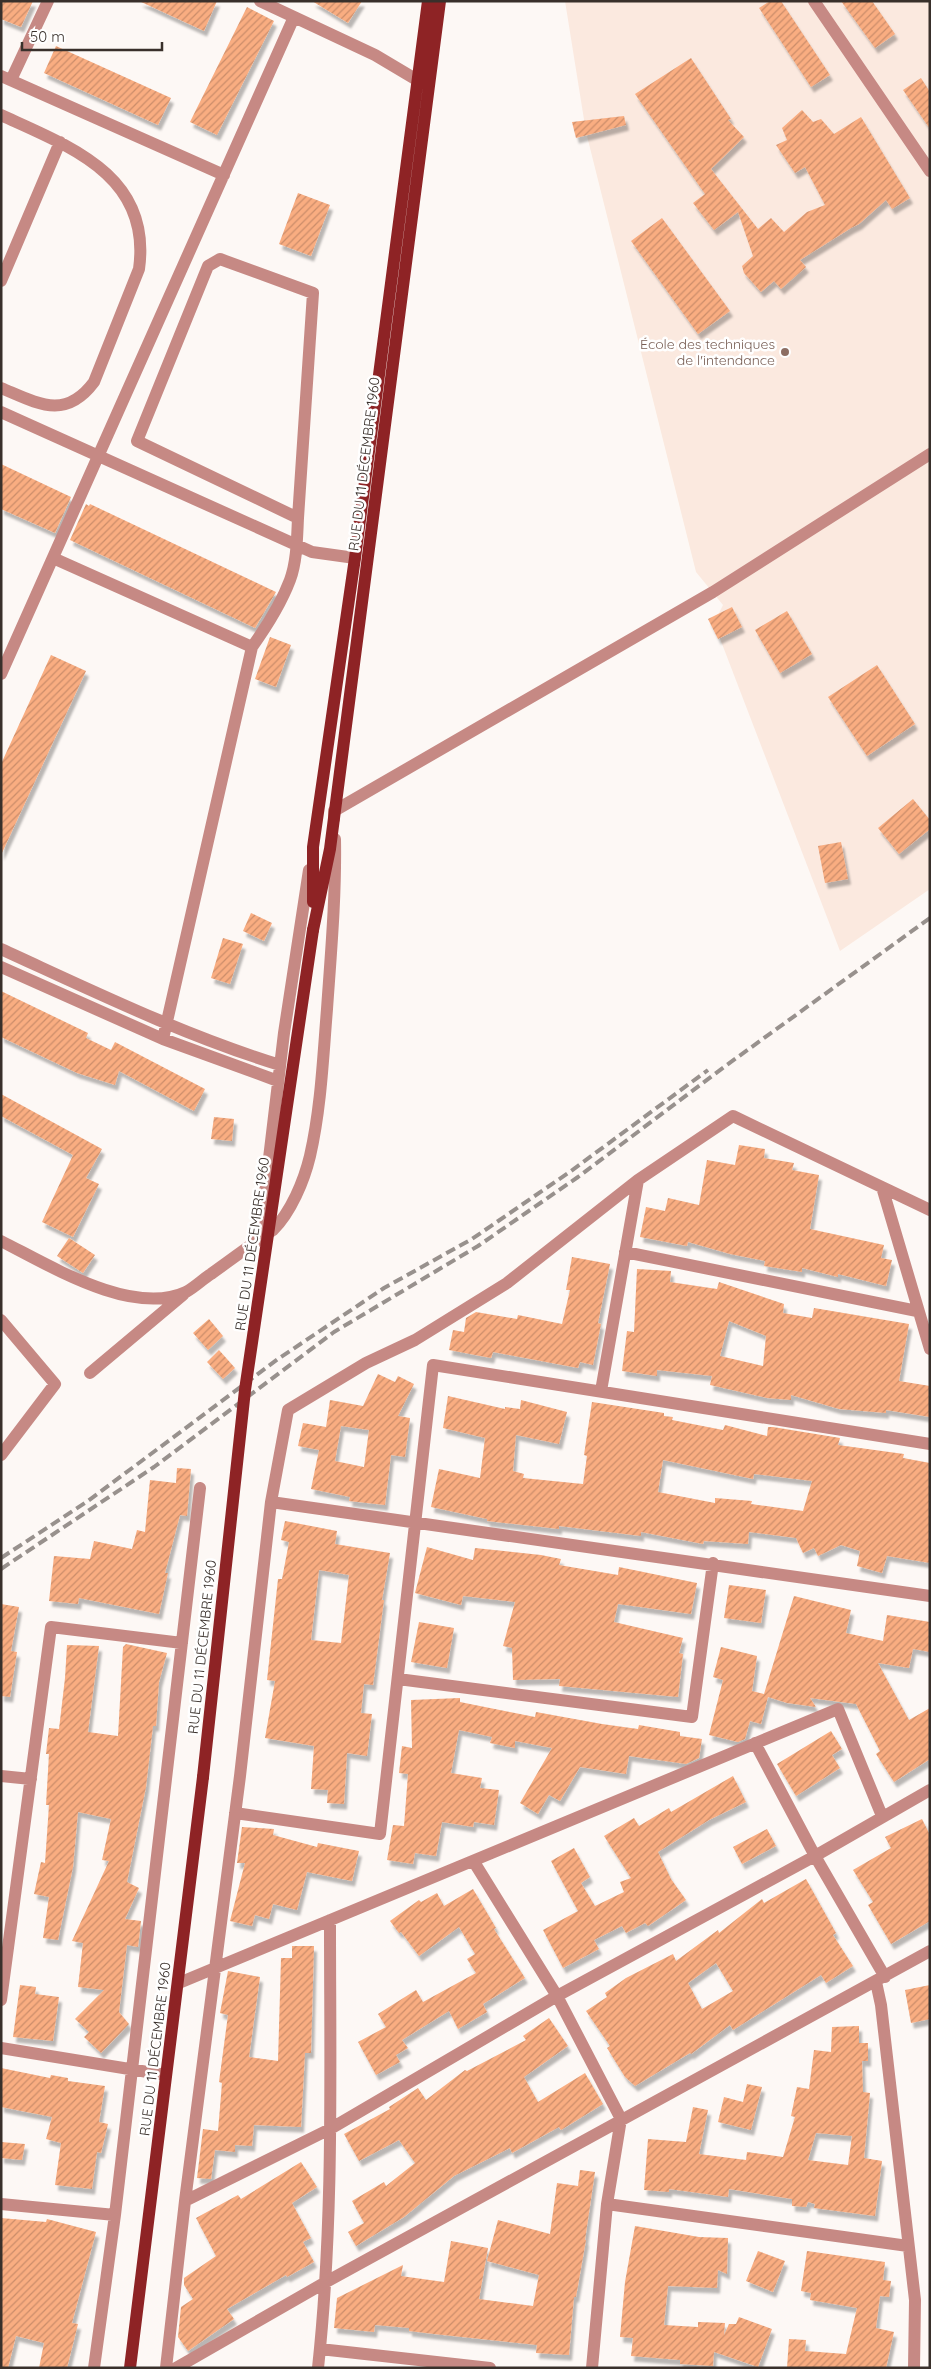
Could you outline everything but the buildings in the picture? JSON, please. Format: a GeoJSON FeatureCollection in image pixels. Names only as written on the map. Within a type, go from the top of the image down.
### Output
{"type":"FeatureCollection","features":[{"type":"Feature","properties":{"kind":"main road","name":"RUE DU 11 DÉCEMBRE 1960"},"geometry":{"type":"LineString","coordinates":[[313,930],[313,848],[355,558],[428,1]]}},
{"type":"Feature","properties":{"kind":"main road","name":"RUE DU 11 DÉCEMBRE 1960"},"geometry":{"type":"LineString","coordinates":[[130,2368],[179,1983],[245,1390],[313,930],[330,849],[440,1]]}},
{"type":"Feature","properties":{"kind":"street"},"geometry":{"type":"LineString","coordinates":[[48,1],[6,78],[224,175]]}},
{"type":"Feature","properties":{"kind":"street"},"geometry":{"type":"LineString","coordinates":[[260,1],[375,55],[417,80]]}},
{"type":"Feature","properties":{"kind":"street"},"geometry":{"type":"LineString","coordinates":[[814,1],[930,171]]}},
{"type":"Feature","properties":{"kind":"street"},"geometry":{"type":"LineString","coordinates":[[1,674],[294,17]]}},
{"type":"Feature","properties":{"kind":"street"},"geometry":{"type":"LineString","coordinates":[[1,115],[60,142],[101,168],[124,191],[137,220],[141,236],[139,269],[94,382],[87,392],[66,404],[54,407],[43,406],[1,388]]}},
{"type":"Feature","properties":{"kind":"street"},"geometry":{"type":"LineString","coordinates":[[1,281],[60,142]]}},
{"type":"Feature","properties":{"kind":"street"},"geometry":{"type":"LineString","coordinates":[[163,1040],[252,647],[271,621],[291,579],[298,518],[313,293],[220,259],[208,266],[137,441],[298,518]]}},
{"type":"Feature","properties":{"kind":"street"},"geometry":{"type":"LineString","coordinates":[[1,412],[312,552],[355,558]]}},
{"type":"Feature","properties":{"kind":"street"},"geometry":{"type":"LineString","coordinates":[[90,1373],[186,1292],[273,1230],[288,1212],[310,1158],[320,1097],[336,891],[334,812],[713,592],[930,454]]}},
{"type":"Feature","properties":{"kind":"street"},"geometry":{"type":"LineString","coordinates":[[53,558],[252,647]]}},
{"type":"Feature","properties":{"kind":"street"},"geometry":{"type":"LineString","coordinates":[[256,1242],[264,1200],[280,1064],[313,848]]}},
{"type":"Feature","properties":{"kind":"street"},"geometry":{"type":"LineString","coordinates":[[1,949],[166,1025],[231,1050],[280,1064]]}},
{"type":"Feature","properties":{"kind":"street"},"geometry":{"type":"LineString","coordinates":[[1,966],[163,1040],[278,1081]]}},
{"type":"Feature","properties":{"kind":"street"},"geometry":{"type":"LineString","coordinates":[[166,2368],[184,2201],[235,1813],[271,1502],[288,1410],[366,1363],[414,1340],[507,1283],[638,1180],[733,1116],[930,1210]]}},
{"type":"Feature","properties":{"kind":"street"},"geometry":{"type":"LineString","coordinates":[[601,1391],[638,1180]]}},
{"type":"Feature","properties":{"kind":"street"},"geometry":{"type":"LineString","coordinates":[[882,1187],[917,1311],[930,1349]]}},
{"type":"Feature","properties":{"kind":"street"},"geometry":{"type":"LineString","coordinates":[[1,1242],[68,1275],[104,1290],[132,1297],[163,1298],[186,1292]]}},
{"type":"Feature","properties":{"kind":"street"},"geometry":{"type":"LineString","coordinates":[[625,1252],[917,1311]]}},
{"type":"Feature","properties":{"kind":"street"},"geometry":{"type":"LineString","coordinates":[[1,1320],[55,1384],[1,1455]]}},
{"type":"Feature","properties":{"kind":"street"},"geometry":{"type":"LineString","coordinates":[[235,1813],[380,1834],[433,1365],[930,1444]]}},
{"type":"Feature","properties":{"kind":"street"},"geometry":{"type":"LineString","coordinates":[[94,2368],[115,2215],[200,1488]]}},
{"type":"Feature","properties":{"kind":"street"},"geometry":{"type":"LineString","coordinates":[[271,1502],[713,1563],[930,1596]]}},
{"type":"Feature","properties":{"kind":"street"},"geometry":{"type":"LineString","coordinates":[[398,1679],[692,1717],[713,1563]]}},
{"type":"Feature","properties":{"kind":"street"},"geometry":{"type":"LineString","coordinates":[[1,2000],[7,1909],[31,1779],[51,1627],[182,1643]]}},
{"type":"Feature","properties":{"kind":"street"},"geometry":{"type":"LineString","coordinates":[[179,1983],[474,1862],[838,1709],[882,1816]]}},
{"type":"Feature","properties":{"kind":"street"},"geometry":{"type":"LineString","coordinates":[[755,1743],[880,1979],[881,2005],[915,2300],[914,2368]]}},
{"type":"Feature","properties":{"kind":"street"},"geometry":{"type":"LineString","coordinates":[[1,1776],[31,1779]]}},
{"type":"Feature","properties":{"kind":"street"},"geometry":{"type":"LineString","coordinates":[[184,2201],[330,2129],[557,1996],[815,1856],[930,1790]]}},
{"type":"Feature","properties":{"kind":"street"},"geometry":{"type":"LineString","coordinates":[[474,1862],[557,1996],[621,2119],[607,2204],[592,2368]]}},
{"type":"Feature","properties":{"kind":"street"},"geometry":{"type":"LineString","coordinates":[[318,2368],[326,2282],[330,2129],[330,1920]]}},
{"type":"Feature","properties":{"kind":"street"},"geometry":{"type":"LineString","coordinates":[[176,2368],[326,2282],[930,1950]]}},
{"type":"Feature","properties":{"kind":"street"},"geometry":{"type":"LineString","coordinates":[[1,2048],[132,2071],[166,2075]]}},
{"type":"Feature","properties":{"kind":"street"},"geometry":{"type":"LineString","coordinates":[[1,2204],[115,2215]]}},
{"type":"Feature","properties":{"kind":"street"},"geometry":{"type":"LineString","coordinates":[[607,2204],[908,2246]]}},
{"type":"Feature","properties":{"kind":"street"},"geometry":{"type":"LineString","coordinates":[[320,2349],[490,2368]]}},
{"type":"Feature","properties":{"kind":"shaded area","name":"École des techniques de l'intendance"},"geometry":{"type":"Polygon","coordinates":[[[565,1],[930,1],[930,889],[840,951],[714,623],[723,605],[696,572],[586,132],[565,1]]]}},
{"type":"Feature","properties":{"kind":"railway"},"geometry":{"type":"LineString","coordinates":[[1,1569],[154,1467],[334,1332],[478,1246],[578,1177],[724,1067],[930,918]]}},
{"type":"Feature","properties":{"kind":"railway"},"geometry":{"type":"LineString","coordinates":[[1,1558],[88,1501],[278,1359],[384,1288],[472,1239],[571,1171],[708,1070]]}},
{"type":"Feature","properties":{"kind":"place","name":"École des techniques de l'intendance"},"geometry":{"type":"Point","coordinates":[785,352]}}]}
